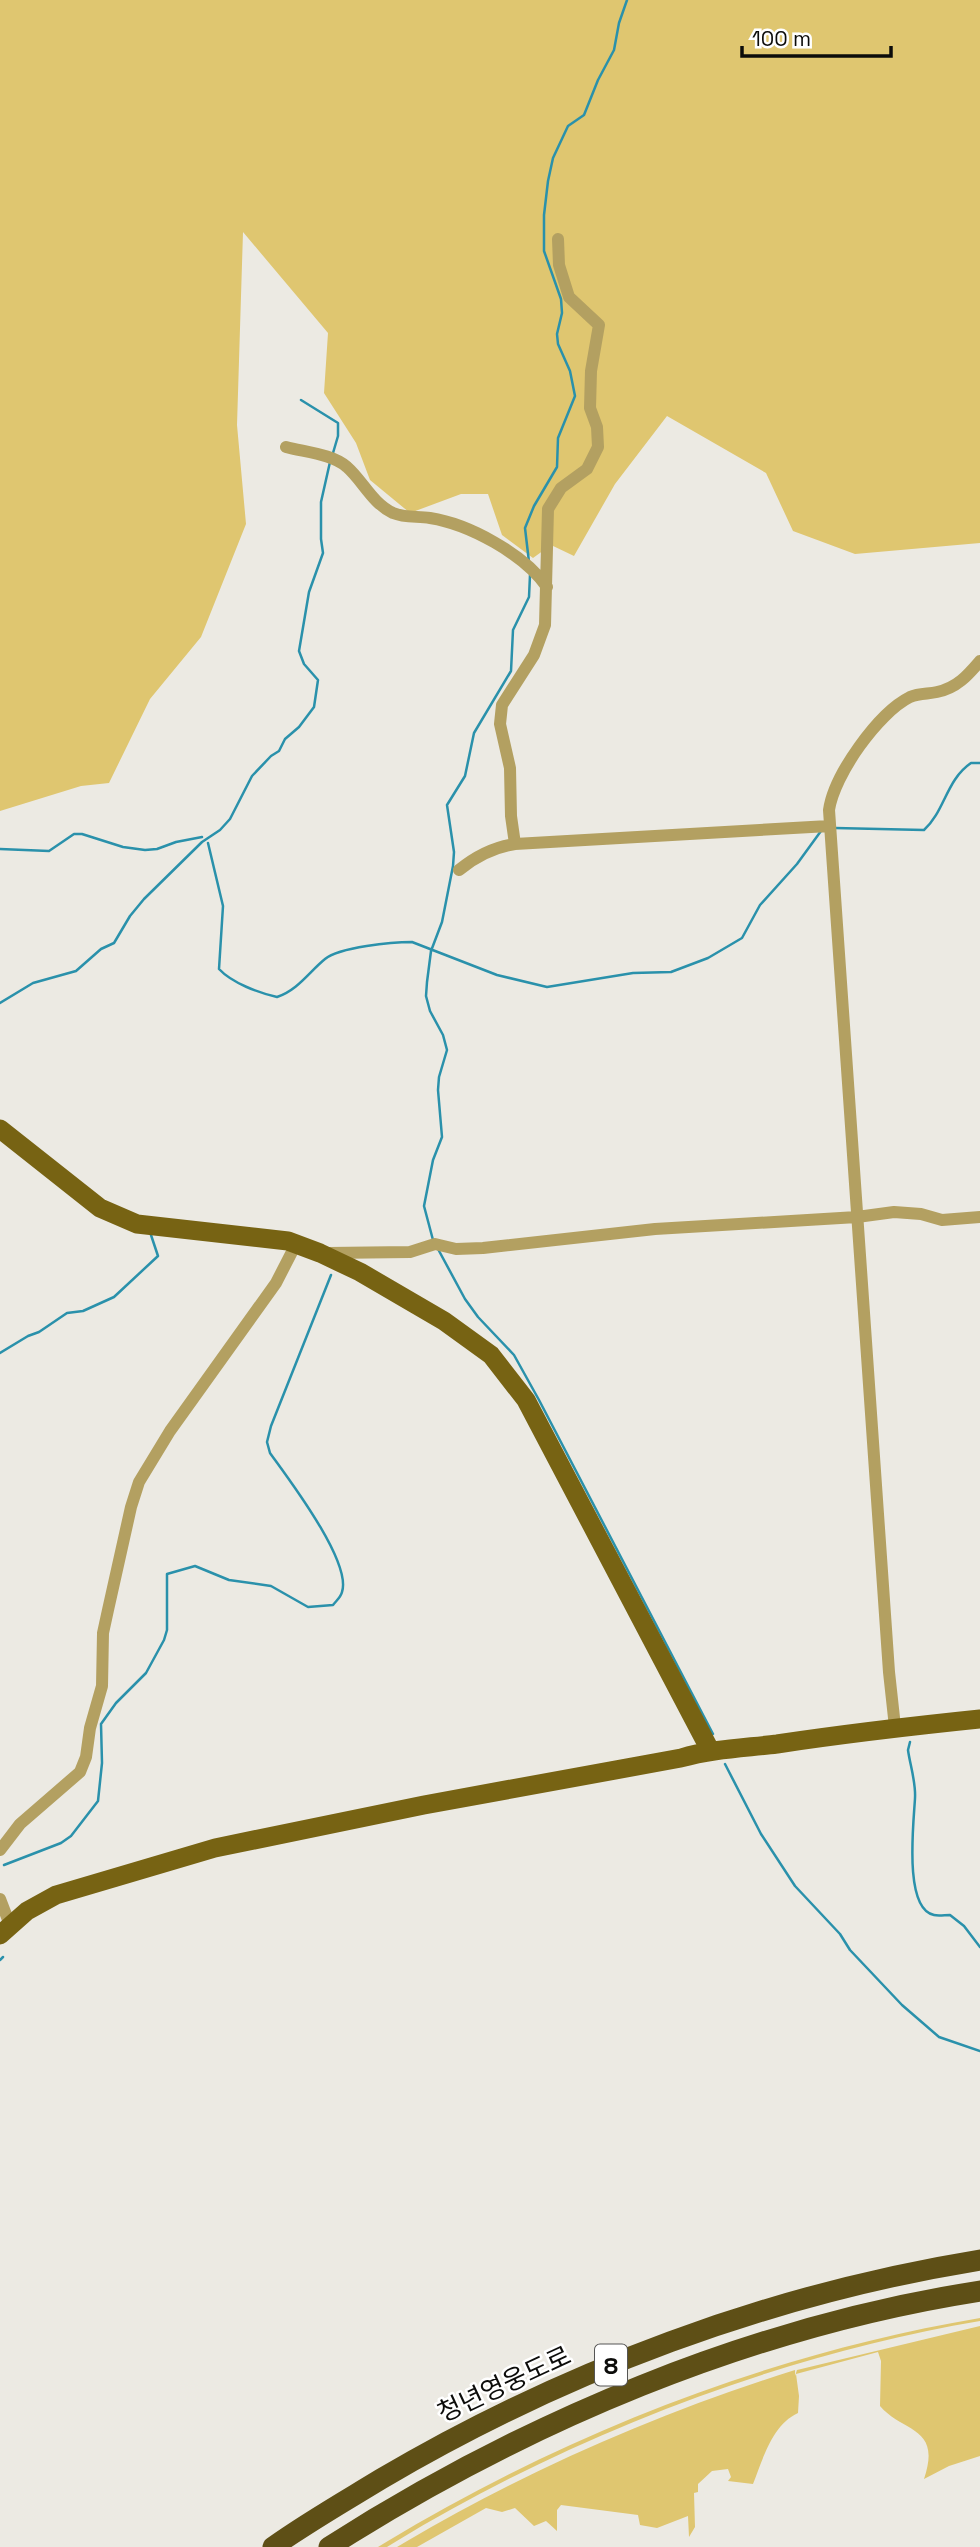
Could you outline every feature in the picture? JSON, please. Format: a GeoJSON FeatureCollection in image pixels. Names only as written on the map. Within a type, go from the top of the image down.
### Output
{"type":"FeatureCollection","features":[{"type":"Feature","properties":{"kind":"highway","name":"청년영웅도로"},"geometry":{"type":"LineString","coordinates":[[273,2547],[423,2454],[497,2416],[585,2376],[727,2322],[887,2278],[980,2260]]}},
{"type":"Feature","properties":{"kind":"highway","name":"8"},"geometry":{"type":"LineString","coordinates":[[329,2547],[438,2481],[510,2443],[584,2409],[660,2379],[737,2351],[814,2328],[894,2308],[980,2291]]}},
{"type":"Feature","properties":{"kind":"main road"},"geometry":{"type":"LineString","coordinates":[[0,1129],[100,1208],[125,1221],[296,1244],[320,1253],[421,1306],[479,1345],[502,1367],[529,1406],[710,1749]]}},
{"type":"Feature","properties":{"kind":"main road"},"geometry":{"type":"LineString","coordinates":[[5,1930],[26,1911],[56,1895],[215,1848],[437,1802],[681,1758],[710,1749],[754,1747],[980,1718]]}},
{"type":"Feature","properties":{"kind":"street"},"geometry":{"type":"LineString","coordinates":[[515,844],[511,816],[510,768],[500,724],[502,705],[518,683],[540,642],[545,625],[548,509],[561,488],[587,469],[594,459],[600,439],[590,408],[591,371],[599,325],[569,297],[559,265],[558,239]]}},
{"type":"Feature","properties":{"kind":"street"},"geometry":{"type":"LineString","coordinates":[[286,447],[347,466],[364,489],[392,513],[463,525],[522,562],[541,577],[547,587]]}},
{"type":"Feature","properties":{"kind":"street"},"geometry":{"type":"LineString","coordinates":[[895,1727],[829,825],[831,799],[853,756],[874,729],[902,702],[955,686],[980,661]]}},
{"type":"Feature","properties":{"kind":"street"},"geometry":{"type":"LineString","coordinates":[[459,870],[486,852],[503,845],[829,825]]}},
{"type":"Feature","properties":{"kind":"street"},"geometry":{"type":"LineString","coordinates":[[320,1253],[410,1252],[435,1244],[464,1250],[655,1229],[857,1217],[894,1212],[921,1214],[942,1220],[980,1217]]}},
{"type":"Feature","properties":{"kind":"street"},"geometry":{"type":"LineString","coordinates":[[0,1850],[20,1824],[80,1772],[102,1686],[103,1633],[139,1482],[170,1431],[276,1283],[296,1244]]}},
{"type":"Feature","properties":{"kind":"street"},"geometry":{"type":"LineString","coordinates":[[0,1899],[5,1930]]}},
{"type":"Feature","properties":{"kind":"shaded area"},"geometry":{"type":"Polygon","coordinates":[[[0,0],[980,0],[980,543],[855,554],[793,531],[766,473],[667,416],[615,484],[574,556],[551,545],[533,558],[502,535],[488,494],[461,494],[410,513],[370,480],[356,443],[324,393],[328,333],[243,232],[237,425],[246,524],[201,637],[150,699],[109,783],[81,786],[0,811],[0,0]]]}},
{"type":"Feature","properties":{"kind":"shaded area"},"geometry":{"type":"Polygon","coordinates":[[[980,2318],[980,2321],[826,2355],[673,2406],[525,2471],[387,2547],[378,2547],[519,2469],[668,2404],[822,2353],[980,2318]]]}},
{"type":"Feature","properties":{"kind":"shaded area"},"geometry":{"type":"Polygon","coordinates":[[[980,2326],[980,2456],[949,2466],[924,2479],[928,2449],[924,2440],[880,2406],[881,2361],[878,2352],[796,2374],[798,2413],[789,2418],[775,2434],[753,2484],[728,2481],[731,2477],[728,2469],[712,2471],[698,2484],[698,2492],[694,2493],[695,2527],[689,2537],[688,2516],[657,2528],[640,2525],[638,2515],[561,2505],[557,2510],[557,2531],[546,2521],[534,2526],[515,2508],[502,2512],[486,2508],[417,2547],[397,2547],[541,2470],[691,2406],[795,2370],[795,2376],[797,2370],[980,2326]]]}},
{"type":"Feature","properties":{"kind":"waterway"},"geometry":{"type":"LineString","coordinates":[[529,562],[525,528],[534,506],[557,467],[558,438],[575,396],[570,371],[558,344],[561,299],[544,251],[548,181],[553,158],[568,126],[584,115],[614,50],[627,0]]}},
{"type":"Feature","properties":{"kind":"waterway"},"geometry":{"type":"LineString","coordinates":[[301,400],[338,423],[338,436],[333,453]]}},
{"type":"Feature","properties":{"kind":"waterway"},"geometry":{"type":"LineString","coordinates":[[0,1003],[33,983],[76,971],[101,949],[114,943],[144,899],[202,842],[220,830],[230,819],[252,776],[279,751],[285,739],[299,727],[314,707],[318,680],[304,664],[299,651],[309,592],[323,553],[321,502],[330,462]]}},
{"type":"Feature","properties":{"kind":"waterway"},"geometry":{"type":"LineString","coordinates":[[433,1240],[424,1206],[433,1160],[442,1137],[438,1090],[447,1050],[426,996],[431,951],[442,922],[453,866],[454,852],[447,805],[465,776],[474,733],[511,671],[513,630],[529,597],[530,575]]}},
{"type":"Feature","properties":{"kind":"waterway"},"geometry":{"type":"LineString","coordinates":[[835,828],[924,830],[937,814],[956,778],[971,763],[980,763]]}},
{"type":"Feature","properties":{"kind":"waterway"},"geometry":{"type":"LineString","coordinates":[[208,843],[223,906],[219,969],[246,987],[277,997],[297,985],[332,955],[367,946],[403,942],[412,942],[497,975],[547,987],[633,973],[671,972],[708,958],[742,938],[760,905],[797,864],[821,831]]}},
{"type":"Feature","properties":{"kind":"waterway"},"geometry":{"type":"LineString","coordinates":[[0,849],[49,851],[74,834],[145,850],[202,837]]}},
{"type":"Feature","properties":{"kind":"waterway"},"geometry":{"type":"LineString","coordinates":[[0,1353],[67,1313],[83,1311],[114,1297],[158,1256],[151,1235]]}},
{"type":"Feature","properties":{"kind":"waterway"},"geometry":{"type":"LineString","coordinates":[[438,1249],[465,1299],[514,1355],[713,1734]]}},
{"type":"Feature","properties":{"kind":"waterway"},"geometry":{"type":"LineString","coordinates":[[4,1865],[61,1843],[71,1836],[98,1801],[102,1763],[101,1724],[116,1703],[146,1673],[164,1640],[167,1630],[167,1574],[195,1566],[229,1580],[271,1586],[308,1607],[333,1605],[341,1596],[343,1578],[338,1561],[303,1500],[270,1453],[267,1442],[331,1275]]}},
{"type":"Feature","properties":{"kind":"waterway"},"geometry":{"type":"LineString","coordinates":[[910,1742],[908,1750],[915,1792],[912,1862],[918,1897],[924,1909],[934,1915],[950,1915],[964,1926],[980,1947]]}},
{"type":"Feature","properties":{"kind":"waterway"},"geometry":{"type":"LineString","coordinates":[[725,1764],[761,1834],[795,1886],[840,1934],[850,1950],[902,2005],[939,2037],[980,2051]]}},
{"type":"Feature","properties":{"kind":"waterway"},"geometry":{"type":"LineString","coordinates":[[0,1960],[3,1957]]}}]}
